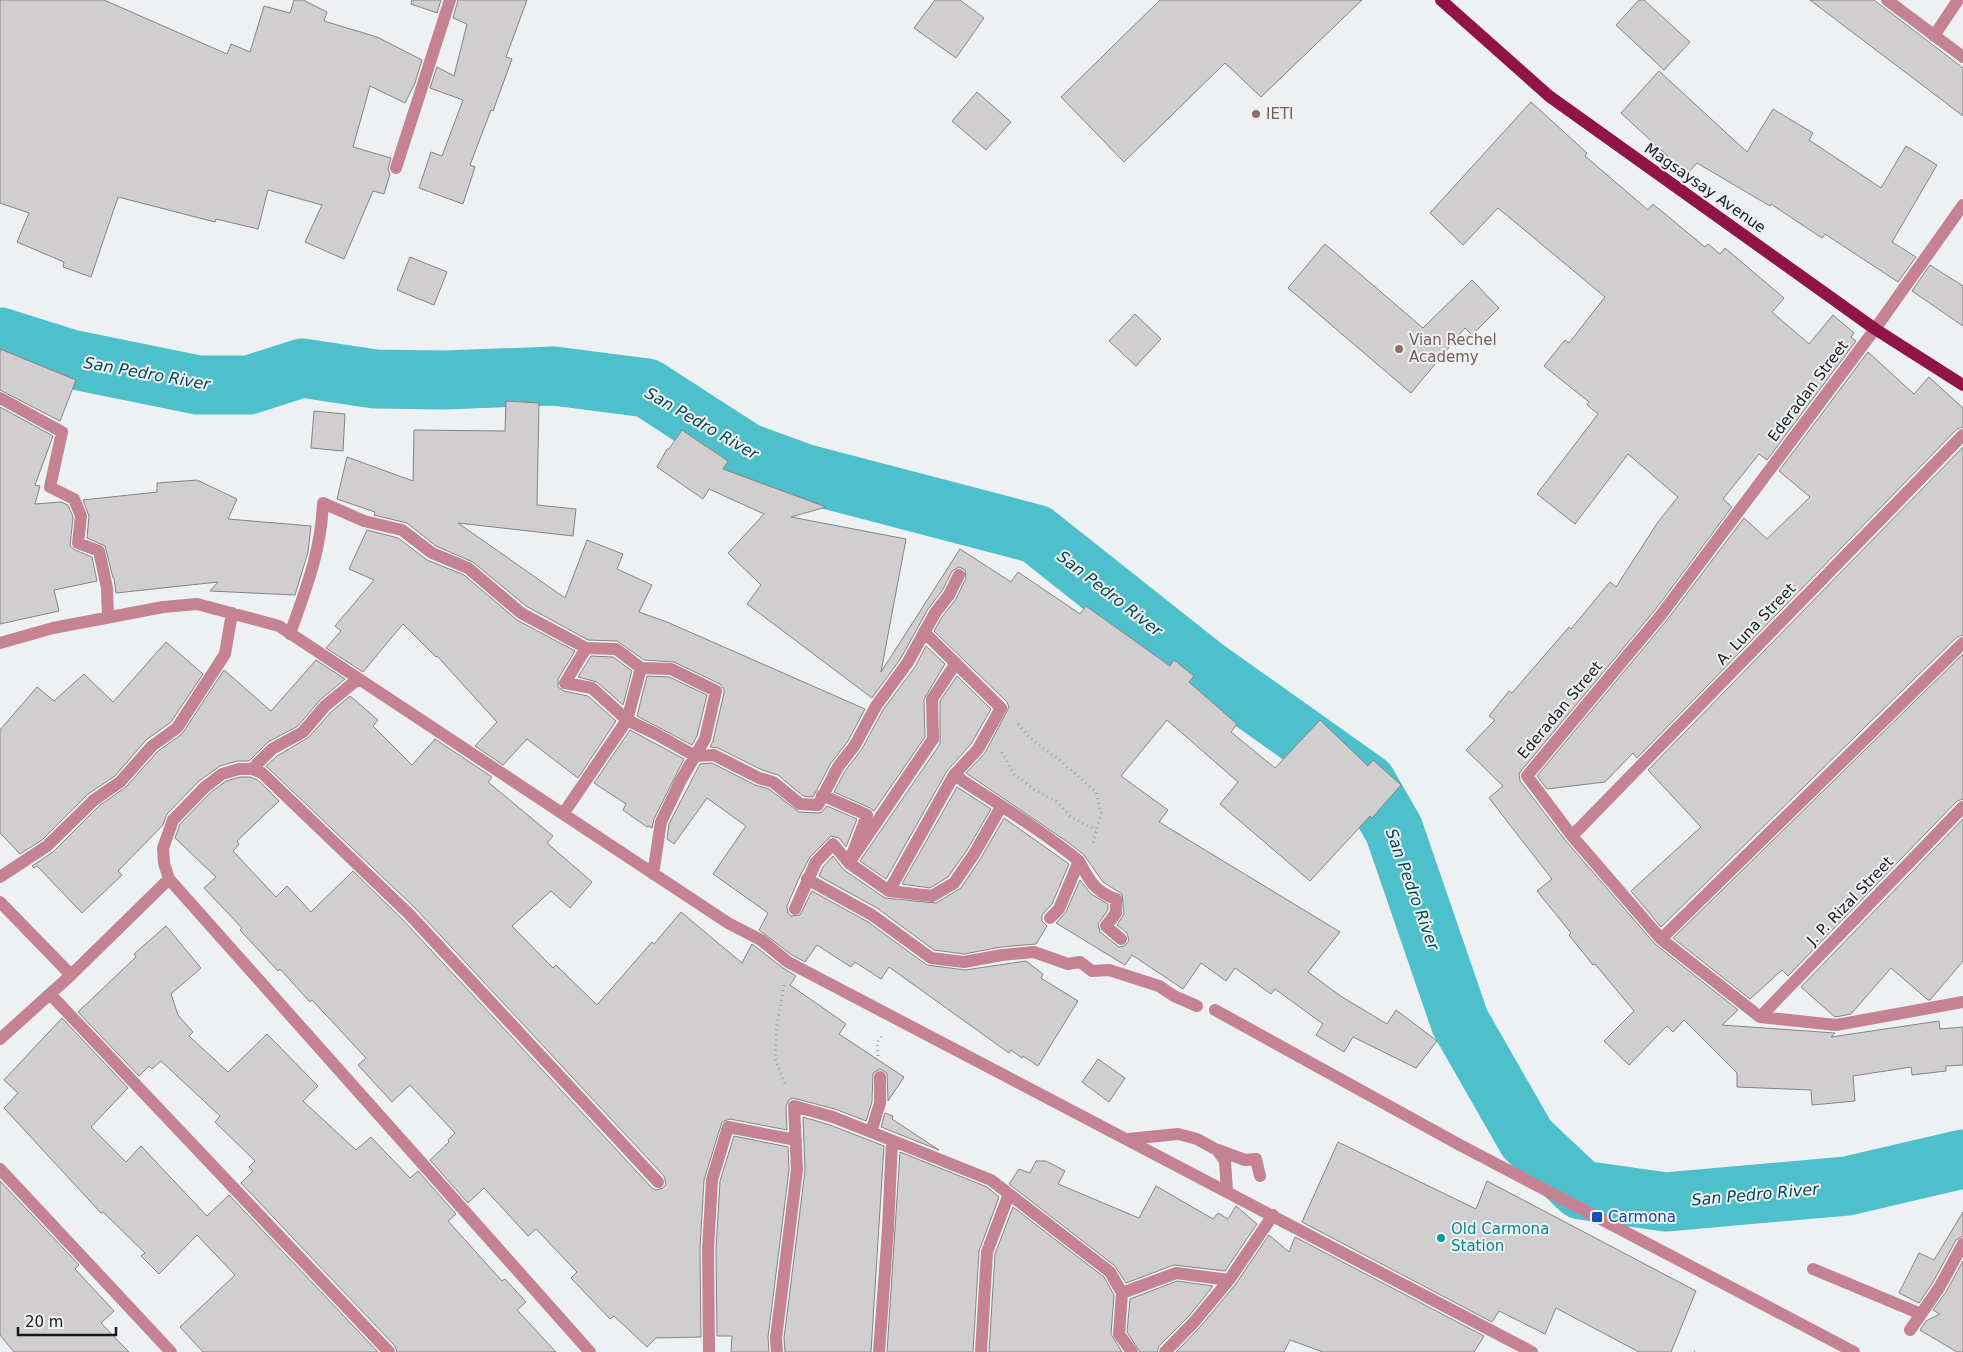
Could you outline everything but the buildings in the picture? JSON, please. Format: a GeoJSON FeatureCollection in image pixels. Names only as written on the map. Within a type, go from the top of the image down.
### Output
{"type":"FeatureCollection","features":[{"type":"Feature","properties":{"kind":"main road","name":"Magsaysay Avenue"},"geometry":{"type":"LineString","coordinates":[[1442,0],[1550,96],[1875,329],[1963,385]]}},
{"type":"Feature","properties":{"kind":"street"},"geometry":{"type":"LineString","coordinates":[[396,168],[450,0]]}},
{"type":"Feature","properties":{"kind":"street"},"geometry":{"type":"LineString","coordinates":[[1887,0],[1963,57]]}},
{"type":"Feature","properties":{"kind":"street"},"geometry":{"type":"LineString","coordinates":[[1934,36],[1958,0]]}},
{"type":"Feature","properties":{"kind":"street"},"geometry":{"type":"LineString","coordinates":[[1875,329],[1963,205]]}},
{"type":"Feature","properties":{"kind":"street","name":"Ederadan Street"},"geometry":{"type":"LineString","coordinates":[[1760,1017],[1661,939],[1572,836],[1527,776],[1661,615],[1875,329]]}},
{"type":"Feature","properties":{"kind":"street"},"geometry":{"type":"LineString","coordinates":[[0,398],[62,432],[50,487],[74,499],[81,516],[78,543],[99,551],[107,588],[108,617]]}},
{"type":"Feature","properties":{"kind":"street","name":"A. Luna Street"},"geometry":{"type":"LineString","coordinates":[[1572,836],[1963,435]]}},
{"type":"Feature","properties":{"kind":"street"},"geometry":{"type":"LineString","coordinates":[[290,634],[312,573],[322,531],[323,503],[364,521],[402,530],[432,553],[468,568],[521,613],[586,648],[616,649],[641,668],[671,669],[716,691],[705,739],[662,822],[653,874]]}},
{"type":"Feature","properties":{"kind":"street"},"geometry":{"type":"LineString","coordinates":[[586,648],[564,682],[592,688],[627,720],[695,756],[714,755],[759,778],[773,782],[800,804],[818,805],[838,767],[855,745],[876,706],[908,662],[935,613],[949,595],[958,575]]}},
{"type":"Feature","properties":{"kind":"street"},"geometry":{"type":"LineString","coordinates":[[0,643],[53,628],[108,617],[163,607],[197,604],[279,626],[728,923],[760,940],[788,962],[1273,1215],[1516,1348],[1532,1352]]}},
{"type":"Feature","properties":{"kind":"street"},"geometry":{"type":"LineString","coordinates":[[0,877],[47,846],[94,800],[120,782],[152,746],[177,728],[225,654],[232,614]]}},
{"type":"Feature","properties":{"kind":"street"},"geometry":{"type":"LineString","coordinates":[[889,891],[954,775],[978,749],[1001,708],[924,632]]}},
{"type":"Feature","properties":{"kind":"street"},"geometry":{"type":"LineString","coordinates":[[1661,939],[1963,643]]}},
{"type":"Feature","properties":{"kind":"street"},"geometry":{"type":"LineString","coordinates":[[849,863],[933,739],[932,699],[956,663]]}},
{"type":"Feature","properties":{"kind":"street"},"geometry":{"type":"LineString","coordinates":[[563,814],[627,720],[641,668]]}},
{"type":"Feature","properties":{"kind":"street"},"geometry":{"type":"LineString","coordinates":[[252,769],[272,749],[303,732],[325,706],[358,679]]}},
{"type":"Feature","properties":{"kind":"street"},"geometry":{"type":"LineString","coordinates":[[590,1352],[169,880],[164,863],[163,848],[173,820],[205,787],[222,774],[239,769],[252,769],[262,773],[409,914],[658,1182]]}},
{"type":"Feature","properties":{"kind":"street"},"geometry":{"type":"LineString","coordinates":[[954,775],[1051,838],[1079,860],[1092,885],[1116,900],[1116,913],[1106,926],[1121,939]]}},
{"type":"Feature","properties":{"kind":"street"},"geometry":{"type":"LineString","coordinates":[[822,795],[868,815],[849,863]]}},
{"type":"Feature","properties":{"kind":"street"},"geometry":{"type":"LineString","coordinates":[[795,909],[816,862],[833,844],[849,863],[889,891],[932,896],[954,884],[1001,807]]}},
{"type":"Feature","properties":{"kind":"street","name":"J. P. Rizal Street"},"geometry":{"type":"LineString","coordinates":[[1760,1017],[1963,807]]}},
{"type":"Feature","properties":{"kind":"street"},"geometry":{"type":"LineString","coordinates":[[1050,918],[1059,909],[1079,860]]}},
{"type":"Feature","properties":{"kind":"street"},"geometry":{"type":"LineString","coordinates":[[807,879],[872,915],[931,958],[964,962],[1002,955],[1034,952],[1068,964],[1080,962],[1092,971],[1109,970],[1159,986],[1174,996],[1197,1006]]}},
{"type":"Feature","properties":{"kind":"street"},"geometry":{"type":"LineString","coordinates":[[0,1039],[71,975],[169,880]]}},
{"type":"Feature","properties":{"kind":"street"},"geometry":{"type":"LineString","coordinates":[[0,902],[71,975]]}},
{"type":"Feature","properties":{"kind":"street"},"geometry":{"type":"LineString","coordinates":[[50,994],[390,1352]]}},
{"type":"Feature","properties":{"kind":"street"},"geometry":{"type":"LineString","coordinates":[[1760,1017],[1836,1025],[1963,1002]]}},
{"type":"Feature","properties":{"kind":"street"},"geometry":{"type":"LineString","coordinates":[[1215,1010],[1466,1149],[1854,1352]]}},
{"type":"Feature","properties":{"kind":"street"},"geometry":{"type":"LineString","coordinates":[[871,1132],[880,1103],[880,1077]]}},
{"type":"Feature","properties":{"kind":"street"},"geometry":{"type":"LineString","coordinates":[[777,1352],[776,1338],[797,1170],[794,1106],[833,1117],[991,1180],[1110,1272],[1122,1293],[1119,1334],[1132,1352]]}},
{"type":"Feature","properties":{"kind":"street"},"geometry":{"type":"LineString","coordinates":[[709,1352],[708,1250],[712,1180],[728,1127],[796,1140]]}},
{"type":"Feature","properties":{"kind":"street"},"geometry":{"type":"LineString","coordinates":[[1128,1140],[1178,1134],[1197,1138],[1217,1150],[1245,1160],[1256,1159],[1260,1176]]}},
{"type":"Feature","properties":{"kind":"street"},"geometry":{"type":"LineString","coordinates":[[879,1352],[892,1141]]}},
{"type":"Feature","properties":{"kind":"street"},"geometry":{"type":"LineString","coordinates":[[1217,1150],[1225,1161],[1227,1191]]}},
{"type":"Feature","properties":{"kind":"street"},"geometry":{"type":"LineString","coordinates":[[0,1169],[171,1352]]}},
{"type":"Feature","properties":{"kind":"street"},"geometry":{"type":"LineString","coordinates":[[981,1352],[986,1252],[1009,1194]]}},
{"type":"Feature","properties":{"kind":"street"},"geometry":{"type":"LineString","coordinates":[[1165,1352],[1195,1321],[1229,1280],[1273,1215]]}},
{"type":"Feature","properties":{"kind":"street"},"geometry":{"type":"LineString","coordinates":[[1910,1330],[1939,1288],[1963,1244]]}},
{"type":"Feature","properties":{"kind":"street"},"geometry":{"type":"LineString","coordinates":[[1813,1269],[1921,1314]]}},
{"type":"Feature","properties":{"kind":"street"},"geometry":{"type":"LineString","coordinates":[[1122,1293],[1176,1273],[1229,1280]]}},
{"type":"Feature","properties":{"kind":"path"},"geometry":{"type":"LineString","coordinates":[[1001,708],[1030,738],[1062,762],[1096,792],[1101,814],[1092,844],[1079,860]]}},
{"type":"Feature","properties":{"kind":"path"},"geometry":{"type":"LineString","coordinates":[[985,736],[1004,754],[1014,774],[1035,790],[1056,801],[1071,816],[1096,830]]}},
{"type":"Feature","properties":{"kind":"path"},"geometry":{"type":"LineString","coordinates":[[788,962],[777,1024],[775,1060],[794,1106]]}},
{"type":"Feature","properties":{"kind":"path"},"geometry":{"type":"LineString","coordinates":[[880,1077],[878,1043],[893,1017]]}},
{"type":"Feature","properties":{"kind":"waterway","name":"San Pedro River"},"geometry":{"type":"LineString","coordinates":[[0,337],[70,359],[198,385],[249,385],[302,368],[375,379],[444,380],[554,376],[647,388],[746,452],[803,473],[1036,534],[1205,668],[1367,783],[1394,830],[1460,1022],[1527,1139],[1581,1190],[1666,1202],[1847,1186],[1963,1159]]}},
{"type":"Feature","properties":{"kind":"place","name":"IETI"},"geometry":{"type":"Point","coordinates":[1256,114]}},
{"type":"Feature","properties":{"kind":"place","name":"Vian Rechel Academy"},"geometry":{"type":"Point","coordinates":[1399,349]}},
{"type":"Feature","properties":{"kind":"place","name":"Carmona"},"geometry":{"type":"Point","coordinates":[1597,1217]}},
{"type":"Feature","properties":{"kind":"place","name":"Old Carmona Station"},"geometry":{"type":"Point","coordinates":[1441,1238]}}]}
